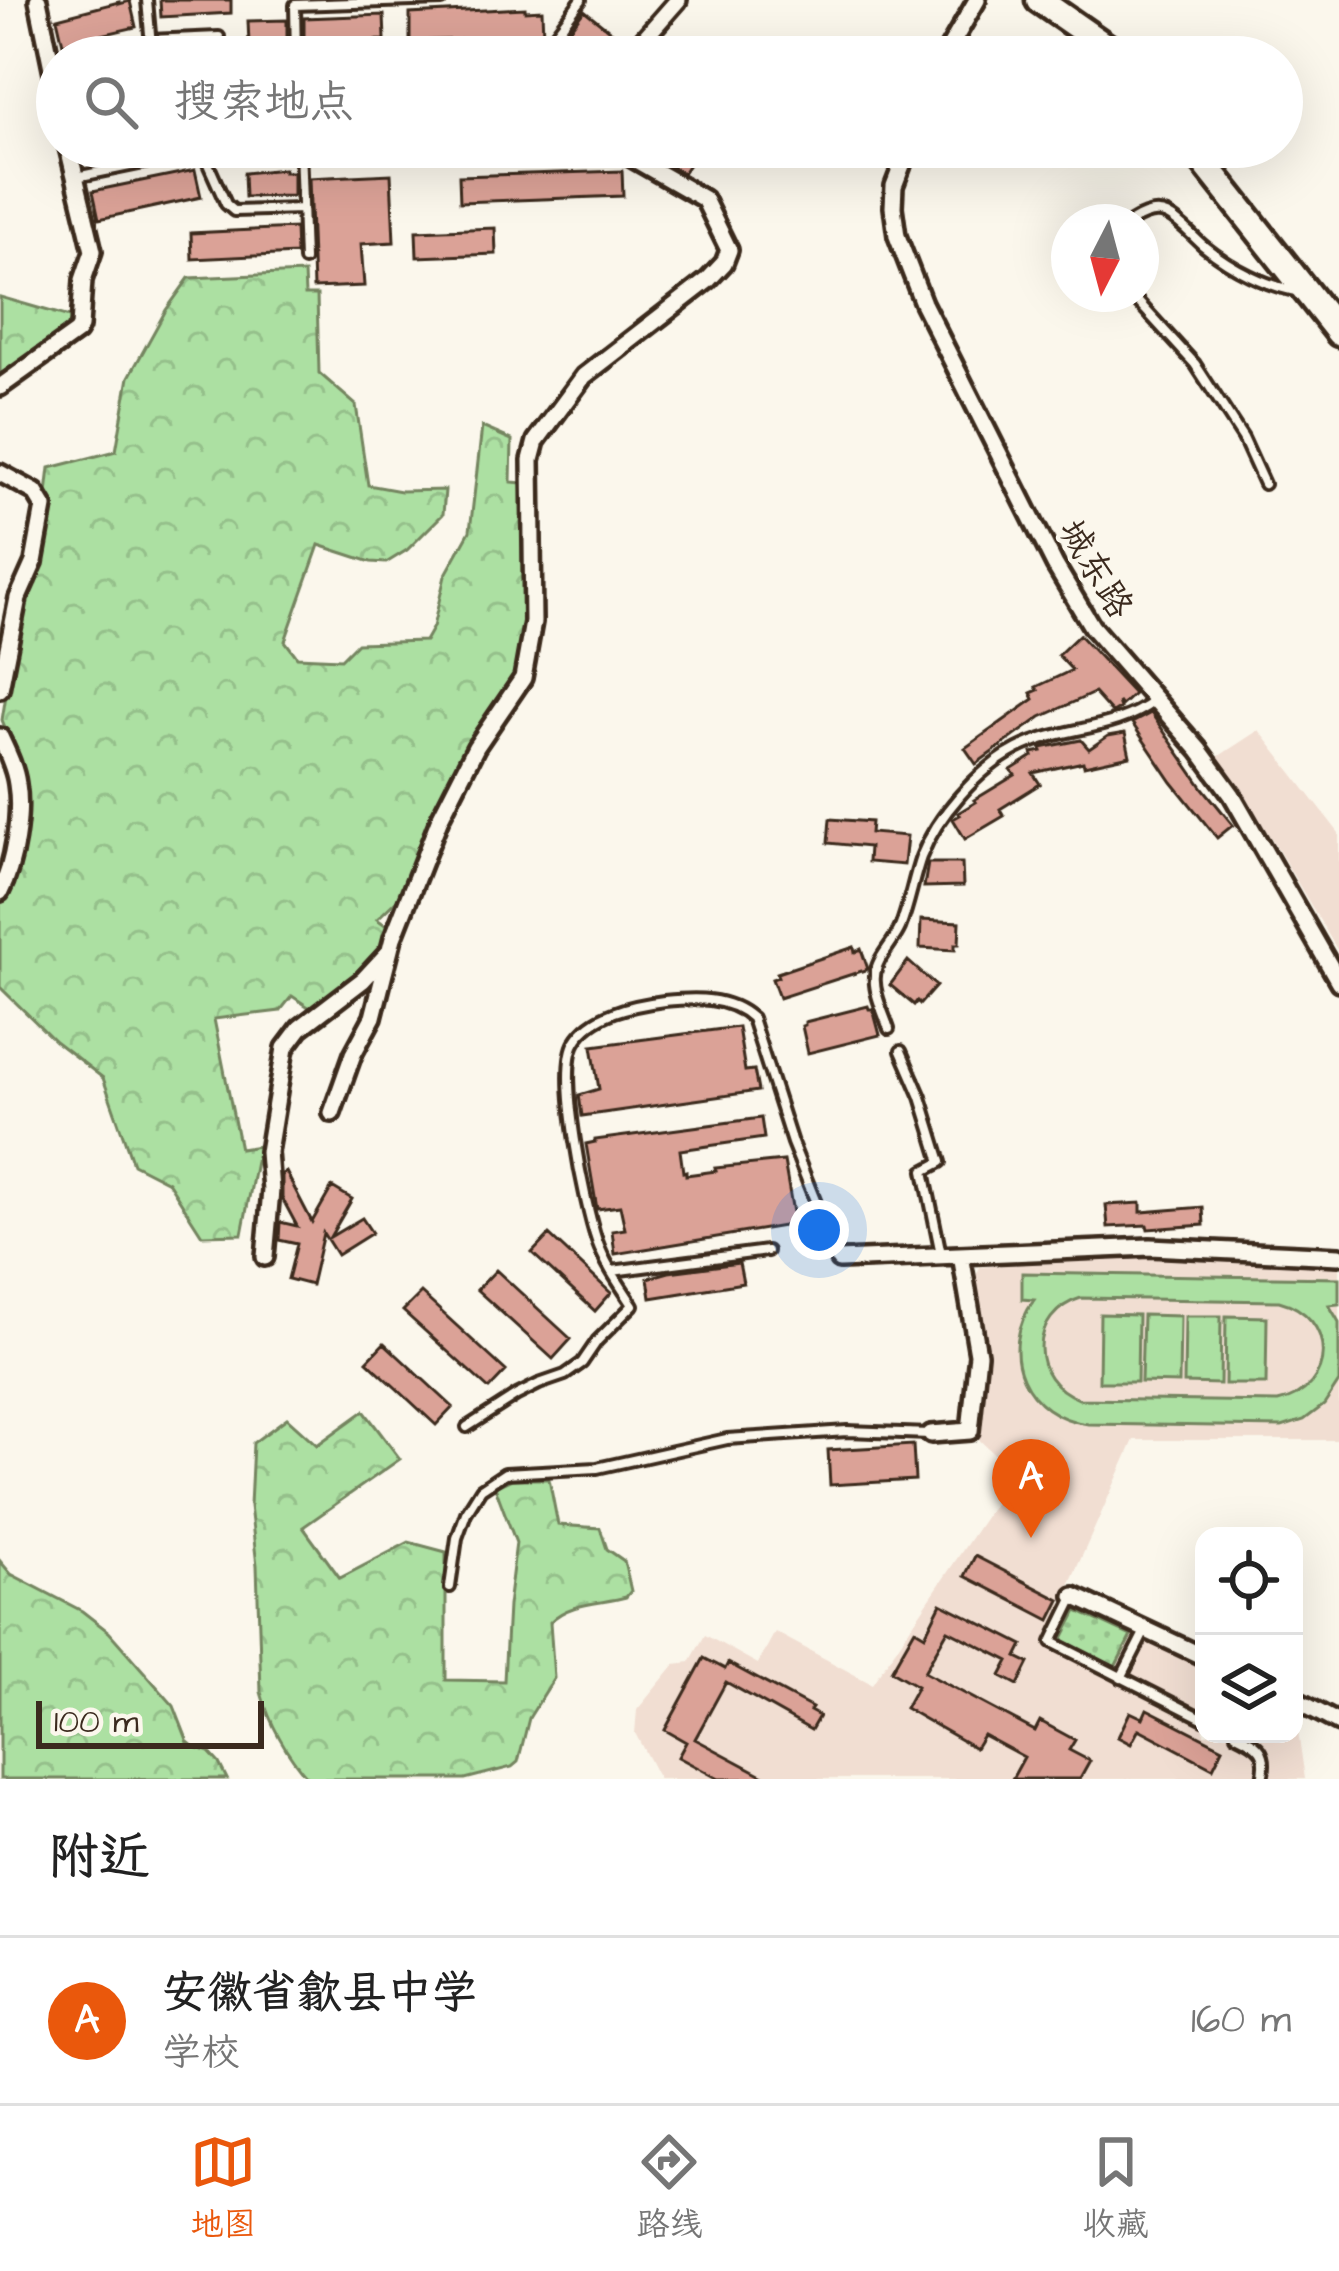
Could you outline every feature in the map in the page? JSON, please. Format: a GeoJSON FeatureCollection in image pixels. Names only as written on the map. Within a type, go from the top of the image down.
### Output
{"type":"FeatureCollection","features":[{"type":"Feature","properties":{"kind":"main road"},"geometry":{"type":"LineString","coordinates":[[1039,0],[1091,36]]}},
{"type":"Feature","properties":{"kind":"main road"},"geometry":{"type":"LineString","coordinates":[[1209,168],[1339,333]]}},
{"type":"Feature","properties":{"kind":"street"},"geometry":{"type":"LineString","coordinates":[[38,0],[45,36]]}},
{"type":"Feature","properties":{"kind":"street"},"geometry":{"type":"LineString","coordinates":[[646,36],[678,0]]}},
{"type":"Feature","properties":{"kind":"street"},"geometry":{"type":"LineString","coordinates":[[956,36],[977,0]]}},
{"type":"Feature","properties":{"kind":"street"},"geometry":{"type":"LineString","coordinates":[[0,387],[80,328],[82,280],[93,251],[73,168]]}},
{"type":"Feature","properties":{"kind":"street"},"geometry":{"type":"LineString","coordinates":[[332,1113],[353,1054],[373,1016],[390,950],[440,818],[484,735],[524,678],[533,622],[531,460],[536,441],[584,376],[708,280],[729,250],[704,199],[650,168]]}},
{"type":"Feature","properties":{"kind":"street","name":"城东路"},"geometry":{"type":"LineString","coordinates":[[901,168],[894,186],[897,236],[923,303],[1072,597],[1232,795],[1339,982]]}},
{"type":"Feature","properties":{"kind":"street"},"geometry":{"type":"LineString","coordinates":[[0,473],[35,492],[44,507],[34,562],[18,598],[0,689]]}},
{"type":"Feature","properties":{"kind":"street"},"geometry":{"type":"LineString","coordinates":[[0,737],[18,788],[14,859],[0,892]]}},
{"type":"Feature","properties":{"kind":"street"},"geometry":{"type":"LineString","coordinates":[[265,1257],[271,1190],[268,1152],[285,1048],[300,1028],[363,980],[390,950]]}},
{"type":"Feature","properties":{"kind":"street"},"geometry":{"type":"LineString","coordinates":[[839,1260],[1150,1246],[1339,1256]]}},
{"type":"Feature","properties":{"kind":"street"},"geometry":{"type":"LineString","coordinates":[[931,1434],[970,1431],[978,1354],[961,1255]]}},
{"type":"Feature","properties":{"kind":"street"},"geometry":{"type":"LineString","coordinates":[[1074,1596],[1195,1654]]}},
{"type":"Feature","properties":{"kind":"street"},"geometry":{"type":"LineString","coordinates":[[1303,1705],[1339,1723]]}},
{"type":"Feature","properties":{"kind":"lane"},"geometry":{"type":"LineString","coordinates":[[147,0],[150,36]]}},
{"type":"Feature","properties":{"kind":"lane"},"geometry":{"type":"LineString","coordinates":[[295,36],[294,3],[442,0]]}},
{"type":"Feature","properties":{"kind":"lane"},"geometry":{"type":"LineString","coordinates":[[554,36],[581,0]]}},
{"type":"Feature","properties":{"kind":"lane"},"geometry":{"type":"LineString","coordinates":[[75,177],[108,168]]}},
{"type":"Feature","properties":{"kind":"lane"},"geometry":{"type":"LineString","coordinates":[[210,168],[234,211],[302,209]]}},
{"type":"Feature","properties":{"kind":"lane"},"geometry":{"type":"LineString","coordinates":[[301,168],[304,260]]}},
{"type":"Feature","properties":{"kind":"lane"},"geometry":{"type":"LineString","coordinates":[[1159,215],[1262,281],[1282,290],[1308,293]]}},
{"type":"Feature","properties":{"kind":"lane"},"geometry":{"type":"LineString","coordinates":[[1148,312],[1196,364],[1243,438],[1264,484]]}},
{"type":"Feature","properties":{"kind":"lane"},"geometry":{"type":"LineString","coordinates":[[889,1029],[874,980],[899,930],[933,831],[977,777],[1004,756],[1070,729],[1115,722],[1155,700]]}},
{"type":"Feature","properties":{"kind":"lane"},"geometry":{"type":"LineString","coordinates":[[467,1427],[517,1395],[582,1364],[597,1341],[633,1305],[598,1244],[582,1186],[571,1095],[572,1049],[576,1039],[600,1018],[634,1006],[677,1000],[724,1003],[752,1018],[792,1143],[839,1260]]}},
{"type":"Feature","properties":{"kind":"lane"},"geometry":{"type":"LineString","coordinates":[[901,1051],[941,1162],[924,1171],[941,1256]]}},
{"type":"Feature","properties":{"kind":"lane"},"geometry":{"type":"LineString","coordinates":[[612,1271],[766,1251]]}},
{"type":"Feature","properties":{"kind":"lane"},"geometry":{"type":"LineString","coordinates":[[450,1587],[466,1513],[481,1489],[505,1473],[597,1468],[727,1439],[847,1431],[931,1434]]}},
{"type":"Feature","properties":{"kind":"lane"},"geometry":{"type":"LineString","coordinates":[[1074,1596],[1052,1642],[1195,1715]]}},
{"type":"Feature","properties":{"kind":"lane"},"geometry":{"type":"LineString","coordinates":[[1120,1678],[1146,1630]]}},
{"type":"Feature","properties":{"kind":"lane"},"geometry":{"type":"LineString","coordinates":[[1250,1743],[1260,1750],[1265,1765],[1262,1779]]}},
{"type":"Feature","properties":{"kind":"shaded area"},"geometry":{"type":"Polygon","coordinates":[[[1259,730],[1339,833],[1339,953],[1273,841],[1216,758],[1259,730]]]}},
{"type":"Feature","properties":{"kind":"shaded area"},"geometry":{"type":"Polygon","coordinates":[[[1172,1252],[1339,1267],[1339,1440],[1134,1440],[1061,1603],[1195,1665],[1195,1743],[1300,1743],[1305,1779],[659,1779],[635,1733],[637,1710],[675,1664],[690,1662],[705,1635],[758,1664],[775,1632],[872,1684],[1015,1473],[975,1436],[987,1361],[973,1283],[980,1267],[1172,1252]]]}},
{"type":"Feature","properties":{"kind":"green space"},"geometry":{"type":"Polygon","coordinates":[[[304,273],[305,295],[317,295],[319,373],[356,405],[368,485],[401,491],[445,490],[443,514],[407,550],[386,563],[319,545],[285,641],[297,657],[341,659],[357,643],[425,641],[445,576],[470,531],[482,427],[512,440],[511,482],[522,483],[528,616],[514,685],[402,895],[377,919],[391,929],[383,954],[313,1010],[292,996],[280,1011],[214,1019],[240,1149],[259,1146],[242,1234],[202,1235],[168,1182],[133,1164],[103,1078],[55,1041],[0,987],[0,903],[20,859],[24,787],[2,720],[21,602],[39,561],[50,468],[116,451],[129,377],[189,278],[304,273]]]}},
{"type":"Feature","properties":{"kind":"green space"},"geometry":{"type":"Polygon","coordinates":[[[0,297],[73,318],[52,342],[0,376],[0,297]]]}},
{"type":"Feature","properties":{"kind":"green space"},"geometry":{"type":"Polygon","coordinates":[[[1022,1273],[1339,1278],[1339,1304],[1329,1305],[1339,1322],[1339,1382],[1324,1405],[1304,1420],[1282,1427],[1088,1424],[1066,1419],[1048,1409],[1023,1379],[1018,1341],[1034,1300],[1022,1299],[1022,1273]],[[1081,1298],[1051,1318],[1041,1347],[1043,1363],[1062,1390],[1079,1399],[1278,1402],[1311,1383],[1322,1352],[1312,1321],[1279,1301],[1081,1298]]]}},
{"type":"Feature","properties":{"kind":"green space"},"geometry":{"type":"Polygon","coordinates":[[[1100,1314],[1138,1315],[1137,1382],[1099,1382],[1100,1314]]]}},
{"type":"Feature","properties":{"kind":"green space"},"geometry":{"type":"Polygon","coordinates":[[[1143,1315],[1180,1316],[1179,1383],[1141,1382],[1143,1315]]]}},
{"type":"Feature","properties":{"kind":"green space"},"geometry":{"type":"Polygon","coordinates":[[[1185,1316],[1221,1316],[1220,1384],[1184,1383],[1185,1316]]]}},
{"type":"Feature","properties":{"kind":"green space"},"geometry":{"type":"Polygon","coordinates":[[[1226,1316],[1267,1317],[1266,1384],[1225,1384],[1226,1316]]]}},
{"type":"Feature","properties":{"kind":"green space"},"geometry":{"type":"Polygon","coordinates":[[[364,1411],[400,1459],[303,1527],[340,1578],[409,1542],[446,1552],[446,1680],[504,1681],[516,1543],[495,1487],[512,1479],[549,1479],[558,1525],[600,1528],[607,1549],[624,1561],[631,1591],[626,1597],[576,1607],[550,1622],[554,1678],[529,1718],[518,1762],[512,1767],[465,1779],[309,1779],[286,1749],[269,1715],[261,1692],[250,1506],[253,1443],[287,1418],[317,1445],[364,1411]]]}},
{"type":"Feature","properties":{"kind":"green space"},"geometry":{"type":"Polygon","coordinates":[[[0,1561],[11,1574],[82,1611],[109,1632],[174,1706],[188,1742],[209,1752],[227,1779],[0,1779],[0,1561]]]}},
{"type":"Feature","properties":{"kind":"green space"},"geometry":{"type":"Polygon","coordinates":[[[1077,1611],[1131,1636],[1115,1667],[1062,1640],[1077,1611]]]}},
{"type":"Feature","properties":{"kind":"building"},"geometry":{"type":"Polygon","coordinates":[[[160,0],[231,0],[231,13],[161,17],[160,0]]]}},
{"type":"Feature","properties":{"kind":"building"},"geometry":{"type":"Polygon","coordinates":[[[130,1],[136,27],[97,36],[61,36],[57,18],[130,1]]]}},
{"type":"Feature","properties":{"kind":"building"},"geometry":{"type":"Polygon","coordinates":[[[542,10],[543,36],[410,36],[410,14],[542,10]]]}},
{"type":"Feature","properties":{"kind":"building"},"geometry":{"type":"Polygon","coordinates":[[[584,10],[613,33],[575,36],[568,31],[584,10]]]}},
{"type":"Feature","properties":{"kind":"building"},"geometry":{"type":"Polygon","coordinates":[[[384,15],[385,36],[304,36],[304,18],[384,15]]]}},
{"type":"Feature","properties":{"kind":"building"},"geometry":{"type":"Polygon","coordinates":[[[287,20],[287,36],[249,36],[248,21],[287,20]]]}},
{"type":"Feature","properties":{"kind":"building"},"geometry":{"type":"Polygon","coordinates":[[[195,170],[201,197],[99,219],[93,191],[195,170]]]}},
{"type":"Feature","properties":{"kind":"building"},"geometry":{"type":"Polygon","coordinates":[[[622,171],[623,196],[460,202],[459,176],[622,171]]]}},
{"type":"Feature","properties":{"kind":"building"},"geometry":{"type":"Polygon","coordinates":[[[293,172],[293,196],[245,197],[244,173],[293,172]]]}},
{"type":"Feature","properties":{"kind":"building"},"geometry":{"type":"Polygon","coordinates":[[[391,174],[394,242],[361,244],[364,286],[313,288],[309,178],[391,174]]]}},
{"type":"Feature","properties":{"kind":"building"},"geometry":{"type":"Polygon","coordinates":[[[295,228],[296,254],[192,259],[191,233],[295,228]]]}},
{"type":"Feature","properties":{"kind":"building"},"geometry":{"type":"Polygon","coordinates":[[[495,228],[496,254],[417,257],[416,231],[495,228]]]}},
{"type":"Feature","properties":{"kind":"building"},"geometry":{"type":"Polygon","coordinates":[[[1079,635],[1134,694],[1121,706],[1118,702],[1120,708],[1112,713],[1094,693],[1041,717],[976,764],[965,748],[1034,699],[1031,693],[1036,687],[1072,670],[1058,655],[1079,635]]]}},
{"type":"Feature","properties":{"kind":"building"},"geometry":{"type":"Polygon","coordinates":[[[1151,713],[1233,825],[1217,838],[1132,723],[1151,713]]]}},
{"type":"Feature","properties":{"kind":"building"},"geometry":{"type":"Polygon","coordinates":[[[1125,733],[1130,756],[1033,773],[1040,784],[1000,809],[1004,816],[965,839],[953,819],[1015,775],[1011,770],[1041,748],[1081,740],[1089,749],[1108,736],[1125,733]]]}},
{"type":"Feature","properties":{"kind":"building"},"geometry":{"type":"Polygon","coordinates":[[[830,819],[871,822],[870,833],[907,836],[904,865],[868,862],[869,847],[828,843],[830,819]]]}},
{"type":"Feature","properties":{"kind":"building"},"geometry":{"type":"Polygon","coordinates":[[[928,863],[962,863],[963,886],[924,887],[928,863]]]}},
{"type":"Feature","properties":{"kind":"building"},"geometry":{"type":"Polygon","coordinates":[[[921,920],[960,922],[955,950],[920,948],[921,920]]]}},
{"type":"Feature","properties":{"kind":"building"},"geometry":{"type":"Polygon","coordinates":[[[854,947],[855,952],[861,949],[868,969],[779,998],[772,979],[777,973],[854,947]]]}},
{"type":"Feature","properties":{"kind":"building"},"geometry":{"type":"Polygon","coordinates":[[[908,961],[936,986],[920,1004],[914,1005],[890,985],[908,961]]]}},
{"type":"Feature","properties":{"kind":"building"},"geometry":{"type":"Polygon","coordinates":[[[868,1006],[880,1035],[808,1053],[805,1022],[868,1006]]]}},
{"type":"Feature","properties":{"kind":"building"},"geometry":{"type":"Polygon","coordinates":[[[738,1027],[745,1071],[754,1070],[758,1091],[582,1116],[579,1095],[599,1089],[592,1046],[738,1027]]]}},
{"type":"Feature","properties":{"kind":"building"},"geometry":{"type":"Polygon","coordinates":[[[761,1118],[764,1138],[680,1150],[683,1172],[784,1161],[795,1224],[615,1254],[612,1231],[625,1229],[620,1206],[597,1209],[586,1144],[761,1118]]]}},
{"type":"Feature","properties":{"kind":"building"},"geometry":{"type":"Polygon","coordinates":[[[286,1172],[312,1222],[332,1187],[352,1199],[330,1237],[362,1218],[372,1233],[337,1255],[323,1233],[311,1285],[288,1279],[297,1244],[279,1240],[280,1222],[297,1226],[282,1198],[282,1174],[286,1172]]]}},
{"type":"Feature","properties":{"kind":"building"},"geometry":{"type":"Polygon","coordinates":[[[1141,1203],[1141,1212],[1203,1207],[1204,1225],[1108,1227],[1106,1205],[1141,1203]]]}},
{"type":"Feature","properties":{"kind":"building"},"geometry":{"type":"Polygon","coordinates":[[[549,1235],[611,1293],[595,1311],[532,1253],[549,1235]]]}},
{"type":"Feature","properties":{"kind":"building"},"geometry":{"type":"Polygon","coordinates":[[[739,1263],[743,1283],[651,1298],[648,1278],[739,1263]]]}},
{"type":"Feature","properties":{"kind":"building"},"geometry":{"type":"Polygon","coordinates":[[[496,1270],[571,1339],[553,1359],[477,1290],[496,1270]]]}},
{"type":"Feature","properties":{"kind":"building"},"geometry":{"type":"Polygon","coordinates":[[[421,1293],[506,1371],[489,1389],[403,1311],[421,1293]]]}},
{"type":"Feature","properties":{"kind":"building"},"geometry":{"type":"Polygon","coordinates":[[[384,1343],[453,1407],[436,1425],[367,1361],[384,1343]]]}},
{"type":"Feature","properties":{"kind":"building"},"geometry":{"type":"Polygon","coordinates":[[[913,1445],[915,1480],[830,1485],[828,1450],[913,1445]]]}},
{"type":"Feature","properties":{"kind":"building"},"geometry":{"type":"Polygon","coordinates":[[[975,1556],[1060,1600],[1050,1620],[965,1576],[975,1556]]]}},
{"type":"Feature","properties":{"kind":"building"},"geometry":{"type":"Polygon","coordinates":[[[941,1603],[1023,1645],[1017,1657],[1029,1663],[1018,1685],[1001,1676],[1009,1661],[948,1630],[924,1672],[1035,1731],[1040,1721],[1075,1740],[1069,1750],[1090,1761],[1080,1779],[1012,1779],[1024,1757],[983,1735],[975,1748],[905,1708],[917,1686],[891,1671],[915,1629],[925,1635],[941,1603]]]}},
{"type":"Feature","properties":{"kind":"building"},"geometry":{"type":"Polygon","coordinates":[[[704,1658],[725,1669],[728,1663],[819,1716],[811,1730],[726,1682],[695,1739],[770,1779],[719,1779],[678,1757],[686,1742],[665,1730],[704,1658]]]}},
{"type":"Feature","properties":{"kind":"building"},"geometry":{"type":"Polygon","coordinates":[[[1147,1709],[1195,1734],[1195,1743],[1223,1748],[1213,1768],[1139,1729],[1131,1744],[1118,1737],[1130,1712],[1143,1718],[1147,1709]]]}},
{"type":"Feature","properties":{"kind":"place","name":"安徽省歙县中学"},"geometry":{"type":"Point","coordinates":[1031,1538]}}]}
